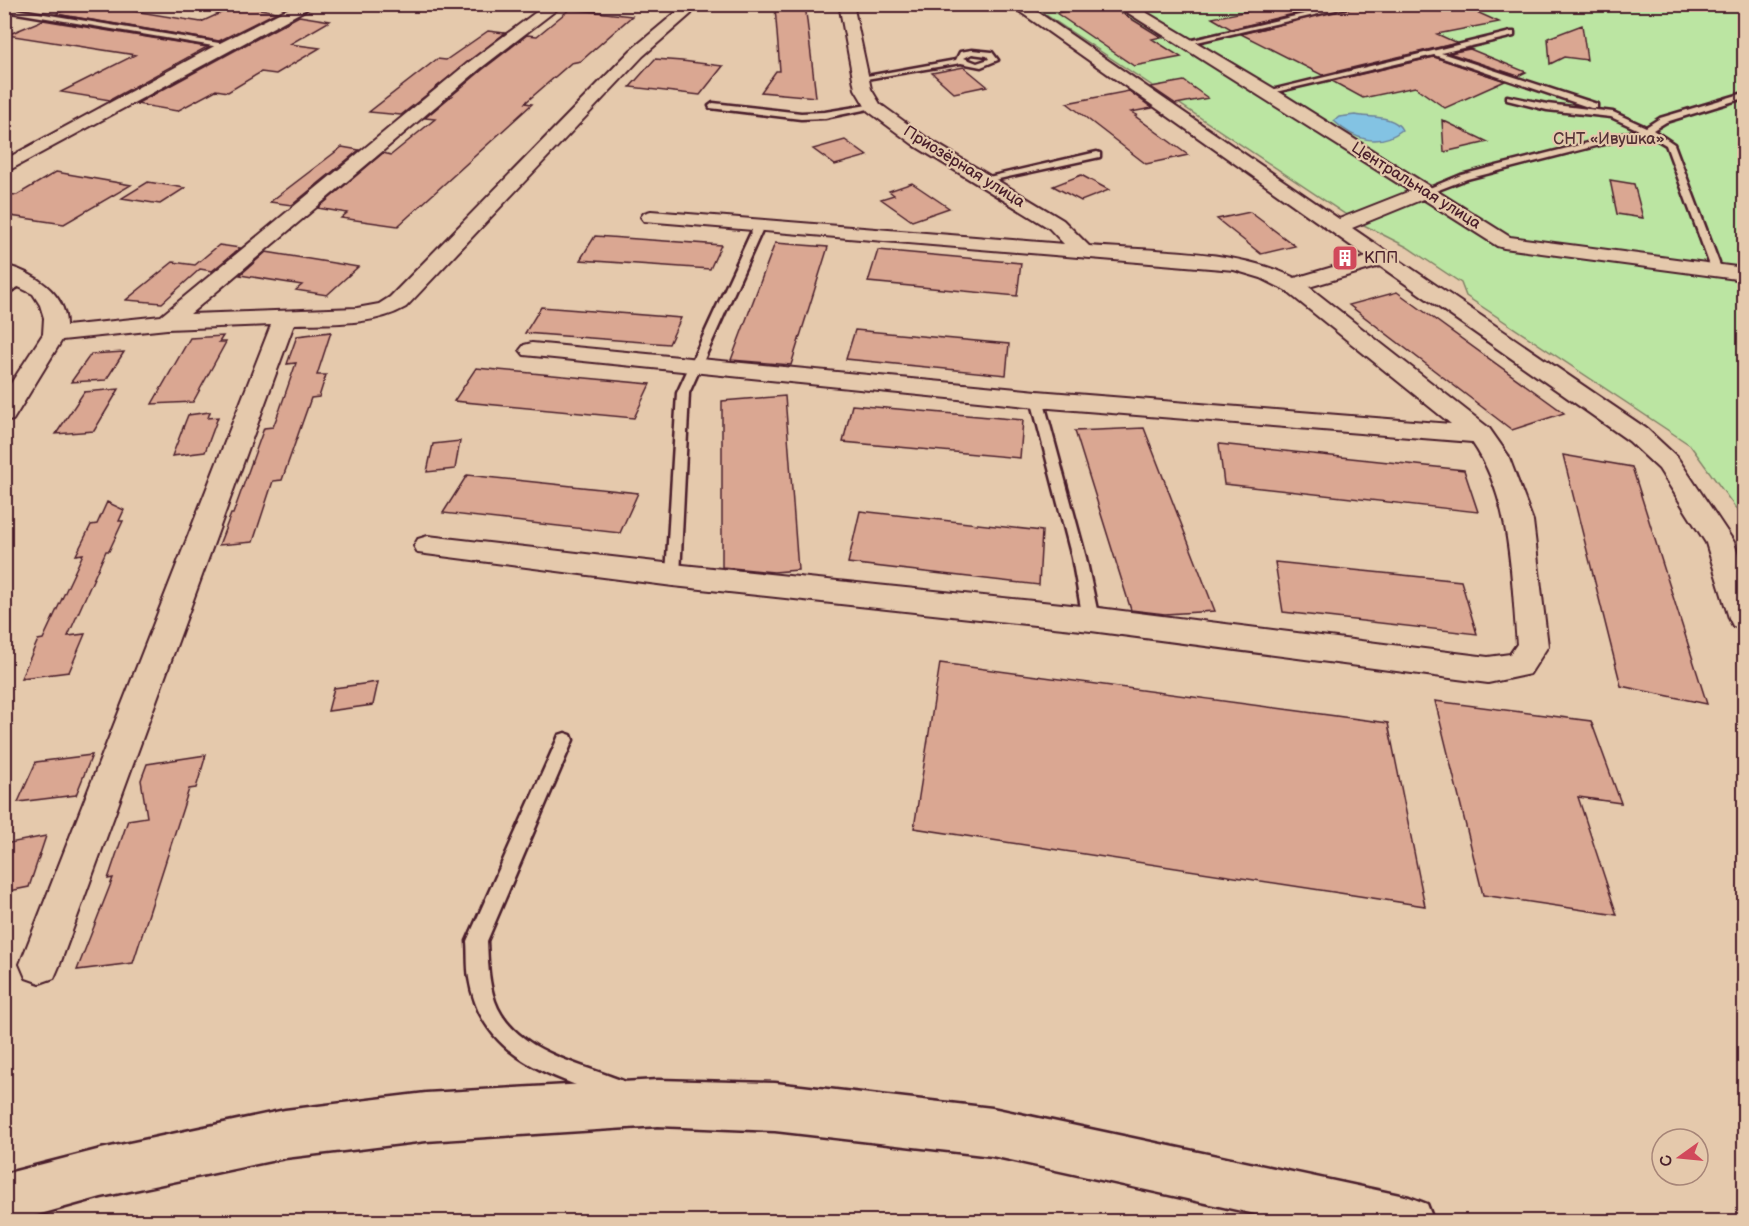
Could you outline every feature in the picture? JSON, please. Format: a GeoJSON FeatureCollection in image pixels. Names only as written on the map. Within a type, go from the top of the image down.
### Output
{"type":"FeatureCollection","features":[{"type":"Feature","properties":{"kind":"main road"},"geometry":{"type":"LineString","coordinates":[[4,1199],[101,1173],[285,1134],[426,1117],[658,1103],[775,1107],[992,1132],[1409,1221]]}},
{"type":"Feature","properties":{"kind":"street"},"geometry":{"type":"LineString","coordinates":[[4,168],[225,46],[309,4]]}},
{"type":"Feature","properties":{"kind":"street"},"geometry":{"type":"LineString","coordinates":[[167,322],[475,65],[557,4]]}},
{"type":"Feature","properties":{"kind":"street"},"geometry":{"type":"LineString","coordinates":[[54,334],[167,322],[285,318],[374,312],[386,309],[398,302],[637,53],[686,11],[689,4]]}},
{"type":"Feature","properties":{"kind":"street","name":"Приозёрная улица"},"geometry":{"type":"LineString","coordinates":[[846,4],[862,89],[874,107],[921,142],[986,179],[1056,224],[1080,250]]}},
{"type":"Feature","properties":{"kind":"street"},"geometry":{"type":"LineString","coordinates":[[1016,4],[1638,435],[1668,463],[1720,542],[1744,618]]}},
{"type":"Feature","properties":{"kind":"street","name":"Центральная улица"},"geometry":{"type":"LineString","coordinates":[[1121,4],[1267,92],[1504,242],[1744,274]]}},
{"type":"Feature","properties":{"kind":"street"},"geometry":{"type":"LineString","coordinates":[[1339,226],[1425,192]]}},
{"type":"Feature","properties":{"kind":"street"},"geometry":{"type":"LineString","coordinates":[[428,546],[673,575],[1091,619],[1488,670],[1519,665],[1533,646],[1519,521],[1499,460],[1480,434],[1293,285],[1269,273],[1235,264],[651,217]]}},
{"type":"Feature","properties":{"kind":"street"},"geometry":{"type":"LineString","coordinates":[[1293,285],[1385,258]]}},
{"type":"Feature","properties":{"kind":"street"},"geometry":{"type":"LineString","coordinates":[[4,414],[54,334],[56,318],[41,290],[11,281]]}},
{"type":"Feature","properties":{"kind":"street"},"geometry":{"type":"LineString","coordinates":[[39,964],[285,318]]}},
{"type":"Feature","properties":{"kind":"street"},"geometry":{"type":"LineString","coordinates":[[532,350],[1037,399],[1480,434]]}},
{"type":"Feature","properties":{"kind":"lane"},"geometry":{"type":"LineString","coordinates":[[1185,43],[1359,4]]}},
{"type":"Feature","properties":{"kind":"lane"},"geometry":{"type":"LineString","coordinates":[[10,10],[225,46]]}},
{"type":"Feature","properties":{"kind":"lane"},"geometry":{"type":"LineString","coordinates":[[1267,92],[1511,34]]}},
{"type":"Feature","properties":{"kind":"lane"},"geometry":{"type":"LineString","coordinates":[[1436,53],[1580,100],[1647,130],[1670,144],[1717,270]]}},
{"type":"Feature","properties":{"kind":"lane"},"geometry":{"type":"LineString","coordinates":[[860,78],[962,61]]}},
{"type":"Feature","properties":{"kind":"lane"},"geometry":{"type":"LineString","coordinates":[[1425,192],[1464,177],[1647,130],[1663,120],[1744,96]]}},
{"type":"Feature","properties":{"kind":"lane"},"geometry":{"type":"LineString","coordinates":[[1510,98],[1547,107],[1613,115]]}},
{"type":"Feature","properties":{"kind":"lane"},"geometry":{"type":"LineString","coordinates":[[713,106],[801,116],[825,115],[874,107]]}},
{"type":"Feature","properties":{"kind":"lane"},"geometry":{"type":"LineString","coordinates":[[986,179],[1097,155]]}},
{"type":"Feature","properties":{"kind":"lane"},"geometry":{"type":"LineString","coordinates":[[673,575],[683,393],[759,226]]}},
{"type":"Feature","properties":{"kind":"lane"},"geometry":{"type":"LineString","coordinates":[[1037,399],[1079,558],[1091,619]]}},
{"type":"Feature","properties":{"kind":"lane"},"geometry":{"type":"LineString","coordinates":[[565,740],[477,941],[476,969],[484,1002],[511,1042],[536,1058],[658,1103]]}},
{"type":"Feature","properties":{"kind":"green space","name":"СНТ «Ивушка»"},"geometry":{"type":"Polygon","coordinates":[[[1031,5],[1744,5],[1744,529],[1740,514],[1690,445],[1466,296],[1461,283],[1407,247],[1354,220],[1031,5]]]}},
{"type":"Feature","properties":{"kind":"water"},"geometry":{"type":"Polygon","coordinates":[[[1355,115],[1388,119],[1399,125],[1402,130],[1384,139],[1367,139],[1350,133],[1334,121],[1339,117],[1355,115]]]}},
{"type":"Feature","properties":{"kind":"building"},"geometry":{"type":"Polygon","coordinates":[[[78,4],[91,4],[201,22],[238,5],[277,12],[219,41],[56,14],[78,4]]]}},
{"type":"Feature","properties":{"kind":"building"},"geometry":{"type":"Polygon","coordinates":[[[779,4],[805,4],[816,97],[761,92],[776,71],[780,71],[775,7],[780,7],[779,4]]]}},
{"type":"Feature","properties":{"kind":"building"},"geometry":{"type":"Polygon","coordinates":[[[1107,4],[1161,37],[1152,39],[1181,57],[1134,66],[1056,13],[1107,4]]]}},
{"type":"Feature","properties":{"kind":"building"},"geometry":{"type":"Polygon","coordinates":[[[1284,4],[1335,4],[1231,29],[1212,18],[1284,4]]]}},
{"type":"Feature","properties":{"kind":"building"},"geometry":{"type":"Polygon","coordinates":[[[1364,4],[1459,4],[1499,22],[1437,34],[1457,43],[1322,75],[1241,34],[1364,4]]]}},
{"type":"Feature","properties":{"kind":"building"},"geometry":{"type":"Polygon","coordinates":[[[570,9],[632,16],[581,61],[571,63],[525,103],[532,104],[398,226],[341,218],[347,213],[318,208],[383,153],[391,155],[435,119],[425,118],[482,70],[527,35],[537,36],[570,9]]]}},
{"type":"Feature","properties":{"kind":"building"},"geometry":{"type":"Polygon","coordinates":[[[299,16],[330,21],[290,44],[320,48],[276,74],[261,72],[228,92],[216,90],[177,111],[136,104],[299,16]]]}},
{"type":"Feature","properties":{"kind":"building"},"geometry":{"type":"Polygon","coordinates":[[[43,20],[207,47],[110,100],[61,92],[135,55],[7,35],[43,20]]]}},
{"type":"Feature","properties":{"kind":"building"},"geometry":{"type":"Polygon","coordinates":[[[1582,25],[1587,60],[1564,57],[1550,64],[1548,38],[1582,25]]]}},
{"type":"Feature","properties":{"kind":"building"},"geometry":{"type":"Polygon","coordinates":[[[488,31],[505,33],[401,115],[369,112],[437,59],[446,60],[488,31]]]}},
{"type":"Feature","properties":{"kind":"building"},"geometry":{"type":"Polygon","coordinates":[[[1470,49],[1526,72],[1518,76],[1449,53],[1470,49]]]}},
{"type":"Feature","properties":{"kind":"building"},"geometry":{"type":"Polygon","coordinates":[[[1434,57],[1505,81],[1445,108],[1415,87],[1363,98],[1332,81],[1434,57]]]}},
{"type":"Feature","properties":{"kind":"building"},"geometry":{"type":"Polygon","coordinates":[[[655,59],[723,66],[700,95],[630,87],[655,59]]]}},
{"type":"Feature","properties":{"kind":"building"},"geometry":{"type":"Polygon","coordinates":[[[964,67],[987,86],[954,93],[932,73],[964,67]]]}},
{"type":"Feature","properties":{"kind":"building"},"geometry":{"type":"Polygon","coordinates":[[[1184,81],[1208,98],[1176,104],[1151,87],[1184,81]]]}},
{"type":"Feature","properties":{"kind":"building"},"geometry":{"type":"Polygon","coordinates":[[[1129,91],[1152,108],[1131,112],[1188,155],[1146,164],[1067,103],[1129,91]]]}},
{"type":"Feature","properties":{"kind":"building"},"geometry":{"type":"Polygon","coordinates":[[[1442,120],[1488,142],[1444,152],[1442,120]]]}},
{"type":"Feature","properties":{"kind":"building"},"geometry":{"type":"Polygon","coordinates":[[[845,140],[867,156],[835,165],[813,149],[845,140]]]}},
{"type":"Feature","properties":{"kind":"building"},"geometry":{"type":"Polygon","coordinates":[[[342,147],[359,150],[292,205],[270,202],[342,147]]]}},
{"type":"Feature","properties":{"kind":"building"},"geometry":{"type":"Polygon","coordinates":[[[56,172],[131,185],[64,224],[4,215],[4,194],[17,195],[56,172]]]}},
{"type":"Feature","properties":{"kind":"building"},"geometry":{"type":"Polygon","coordinates":[[[1081,175],[1109,190],[1081,201],[1053,186],[1081,175]]]}},
{"type":"Feature","properties":{"kind":"building"},"geometry":{"type":"Polygon","coordinates":[[[1610,180],[1634,184],[1643,218],[1617,214],[1610,180]]]}},
{"type":"Feature","properties":{"kind":"building"},"geometry":{"type":"Polygon","coordinates":[[[148,182],[185,188],[160,204],[122,198],[148,182]]]}},
{"type":"Feature","properties":{"kind":"building"},"geometry":{"type":"Polygon","coordinates":[[[912,183],[949,208],[912,221],[881,199],[894,195],[889,191],[912,183]]]}},
{"type":"Feature","properties":{"kind":"building"},"geometry":{"type":"Polygon","coordinates":[[[1250,212],[1295,246],[1261,254],[1217,219],[1250,212]]]}},
{"type":"Feature","properties":{"kind":"building"},"geometry":{"type":"Polygon","coordinates":[[[595,236],[721,245],[710,269],[580,260],[595,236]]]}},
{"type":"Feature","properties":{"kind":"building"},"geometry":{"type":"Polygon","coordinates":[[[775,243],[828,247],[791,365],[731,360],[775,243]]]}},
{"type":"Feature","properties":{"kind":"building"},"geometry":{"type":"Polygon","coordinates":[[[219,245],[240,248],[212,271],[200,269],[162,303],[126,300],[173,262],[195,265],[219,245]]]}},
{"type":"Feature","properties":{"kind":"building"},"geometry":{"type":"Polygon","coordinates":[[[878,250],[1021,263],[1017,296],[868,282],[878,250]]]}},
{"type":"Feature","properties":{"kind":"building"},"geometry":{"type":"Polygon","coordinates":[[[266,252],[358,267],[327,295],[296,290],[302,285],[240,275],[266,252]]]}},
{"type":"Feature","properties":{"kind":"building"},"geometry":{"type":"Polygon","coordinates":[[[1397,292],[1564,413],[1512,430],[1349,305],[1397,292]]]}},
{"type":"Feature","properties":{"kind":"building"},"geometry":{"type":"Polygon","coordinates":[[[541,307],[681,318],[669,344],[525,333],[541,307]]]}},
{"type":"Feature","properties":{"kind":"building"},"geometry":{"type":"Polygon","coordinates":[[[855,330],[1009,344],[1006,375],[846,359],[855,330]]]}},
{"type":"Feature","properties":{"kind":"building"},"geometry":{"type":"Polygon","coordinates":[[[331,332],[317,375],[326,375],[319,397],[311,398],[282,480],[273,481],[253,542],[219,545],[231,514],[233,514],[264,428],[273,427],[280,409],[296,363],[287,364],[297,336],[331,332]]]}},
{"type":"Feature","properties":{"kind":"building"},"geometry":{"type":"Polygon","coordinates":[[[223,336],[219,342],[226,342],[193,402],[152,404],[190,338],[223,336]]]}},
{"type":"Feature","properties":{"kind":"building"},"geometry":{"type":"Polygon","coordinates":[[[124,352],[106,380],[71,382],[91,354],[124,352]]]}},
{"type":"Feature","properties":{"kind":"building"},"geometry":{"type":"Polygon","coordinates":[[[476,368],[650,384],[634,418],[454,401],[476,368]]]}},
{"type":"Feature","properties":{"kind":"building"},"geometry":{"type":"Polygon","coordinates":[[[119,389],[94,431],[56,434],[84,392],[119,389]]]}},
{"type":"Feature","properties":{"kind":"building"},"geometry":{"type":"Polygon","coordinates":[[[785,396],[798,570],[774,572],[722,567],[722,401],[785,396]]]}},
{"type":"Feature","properties":{"kind":"building"},"geometry":{"type":"Polygon","coordinates":[[[852,405],[1023,420],[1020,458],[843,442],[852,405]]]}},
{"type":"Feature","properties":{"kind":"building"},"geometry":{"type":"Polygon","coordinates":[[[210,412],[208,418],[218,417],[205,452],[172,456],[188,415],[210,412]]]}},
{"type":"Feature","properties":{"kind":"building"},"geometry":{"type":"Polygon","coordinates":[[[1144,428],[1215,611],[1165,614],[1131,610],[1075,431],[1144,428]]]}},
{"type":"Feature","properties":{"kind":"building"},"geometry":{"type":"Polygon","coordinates":[[[460,441],[455,469],[427,472],[433,444],[460,441]]]}},
{"type":"Feature","properties":{"kind":"building"},"geometry":{"type":"Polygon","coordinates":[[[1219,444],[1464,470],[1478,512],[1224,484],[1219,444]]]}},
{"type":"Feature","properties":{"kind":"building"},"geometry":{"type":"Polygon","coordinates":[[[1563,455],[1632,467],[1707,704],[1621,686],[1563,455]]]}},
{"type":"Feature","properties":{"kind":"building"},"geometry":{"type":"Polygon","coordinates":[[[467,475],[638,493],[620,533],[443,513],[467,475]]]}},
{"type":"Feature","properties":{"kind":"building"},"geometry":{"type":"Polygon","coordinates":[[[107,502],[124,510],[119,521],[123,521],[109,551],[106,551],[68,636],[85,634],[69,672],[21,678],[38,640],[43,639],[83,554],[76,555],[91,525],[97,524],[107,502]]]}},
{"type":"Feature","properties":{"kind":"building"},"geometry":{"type":"Polygon","coordinates":[[[860,511],[1042,531],[1039,585],[848,563],[860,511]]]}},
{"type":"Feature","properties":{"kind":"building"},"geometry":{"type":"Polygon","coordinates":[[[1275,562],[1461,581],[1477,634],[1283,612],[1275,562]]]}},
{"type":"Feature","properties":{"kind":"building"},"geometry":{"type":"Polygon","coordinates":[[[940,663],[1388,723],[1425,906],[914,828],[940,663]]]}},
{"type":"Feature","properties":{"kind":"building"},"geometry":{"type":"Polygon","coordinates":[[[378,682],[373,705],[328,711],[334,688],[378,682]]]}},
{"type":"Feature","properties":{"kind":"building"},"geometry":{"type":"Polygon","coordinates":[[[1435,701],[1591,721],[1621,803],[1578,797],[1617,915],[1483,895],[1435,701]]]}},
{"type":"Feature","properties":{"kind":"building"},"geometry":{"type":"Polygon","coordinates":[[[92,755],[76,795],[18,802],[36,762],[92,755]]]}},
{"type":"Feature","properties":{"kind":"building"},"geometry":{"type":"Polygon","coordinates":[[[206,755],[196,788],[189,789],[133,963],[77,970],[113,878],[108,879],[128,820],[147,817],[141,780],[147,764],[206,755]]]}},
{"type":"Feature","properties":{"kind":"building"},"geometry":{"type":"Polygon","coordinates":[[[46,836],[29,887],[4,892],[4,844],[46,836]]]}},
{"type":"Feature","properties":{"kind":"place","name":"КПП"},"geometry":{"type":"Point","coordinates":[1345,258]}}]}
